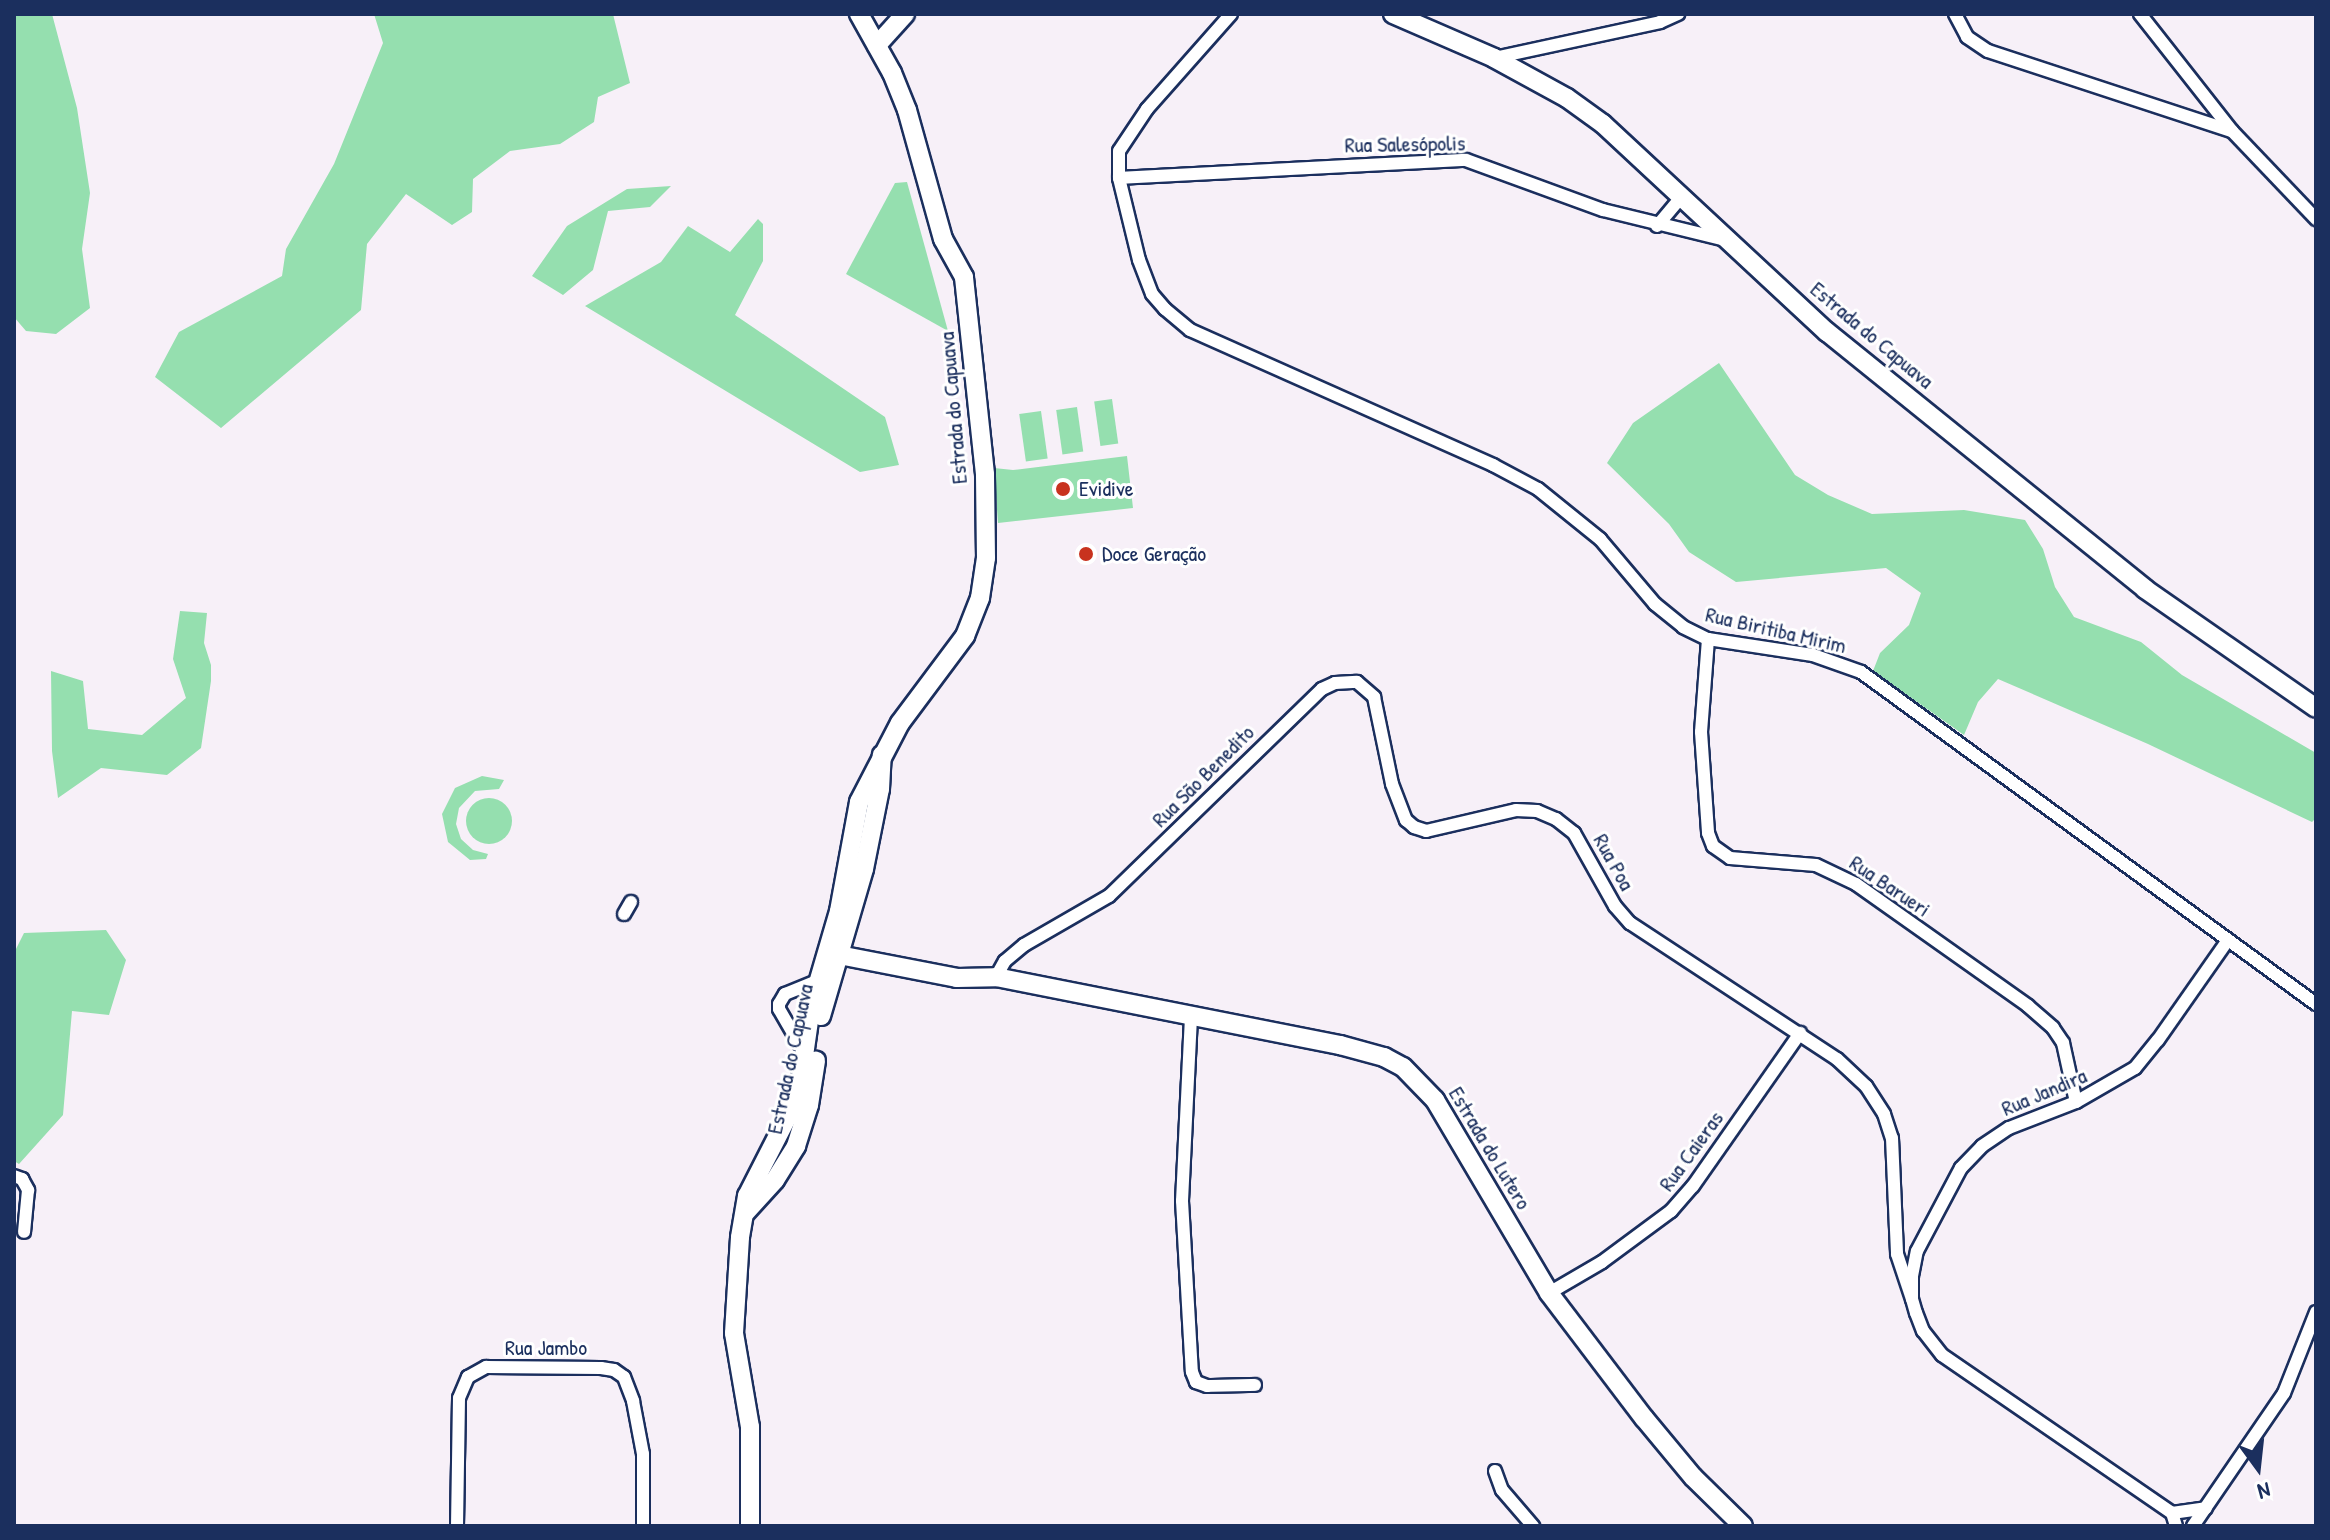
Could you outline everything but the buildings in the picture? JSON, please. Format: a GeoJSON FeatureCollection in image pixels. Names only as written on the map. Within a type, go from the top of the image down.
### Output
{"type":"FeatureCollection","features":[{"type":"Feature","properties":{"kind":"street","name":"Estrada do Capuava"},"geometry":{"type":"LineString","coordinates":[[750,1526],[751,1443],[734,1333],[742,1217],[754,1178],[795,1098],[817,981],[839,911],[856,812],[900,723],[944,667],[969,627],[980,598],[986,528],[977,377],[964,277],[943,239],[907,110],[859,14]]}},
{"type":"Feature","properties":{"kind":"street"},"geometry":{"type":"LineString","coordinates":[[877,45],[905,14]]}},
{"type":"Feature","properties":{"kind":"street"},"geometry":{"type":"LineString","coordinates":[[1119,178],[1119,151],[1130,130],[1231,14]]}},
{"type":"Feature","properties":{"kind":"street","name":"Estrada do Capuava"},"geometry":{"type":"LineString","coordinates":[[1393,14],[1494,58],[1567,98],[1603,124],[1683,195],[1827,332],[2145,589],[2316,708]]}},
{"type":"Feature","properties":{"kind":"street"},"geometry":{"type":"LineString","coordinates":[[1494,58],[1634,28],[1678,14]]}},
{"type":"Feature","properties":{"kind":"street"},"geometry":{"type":"LineString","coordinates":[[1955,14],[1967,37],[1988,51],[2232,131]]}},
{"type":"Feature","properties":{"kind":"street"},"geometry":{"type":"LineString","coordinates":[[2140,14],[2232,131],[2316,219]]}},
{"type":"Feature","properties":{"kind":"street","name":"Rua Salesópolis"},"geometry":{"type":"LineString","coordinates":[[1119,178],[1466,160],[1657,226],[1728,241]]}},
{"type":"Feature","properties":{"kind":"street","name":"Rua Biritiba Mirim"},"geometry":{"type":"LineString","coordinates":[[1119,178],[1139,260],[1152,294],[1190,330],[1493,465],[1538,489],[1600,539],[1655,604],[1683,627],[1708,639],[1813,655],[1861,672],[2316,1004]]}},
{"type":"Feature","properties":{"kind":"street"},"geometry":{"type":"LineString","coordinates":[[1657,226],[1683,195]]}},
{"type":"Feature","properties":{"kind":"street","name":"Rua Barueri"},"geometry":{"type":"LineString","coordinates":[[1708,639],[1701,732],[1708,833],[1713,846],[1730,858],[1816,865],[1856,884],[2028,1006],[2053,1028],[2063,1043],[2076,1102]]}},
{"type":"Feature","properties":{"kind":"street","name":"Rua São Benedito"},"geometry":{"type":"LineString","coordinates":[[996,977],[1005,961],[1024,945],[1109,896],[1322,689],[1335,683],[1357,682],[1374,697],[1392,784]]}},
{"type":"Feature","properties":{"kind":"street","name":"Estrada do Capuava"},"geometry":{"type":"LineString","coordinates":[[742,1217],[775,1180],[796,1146],[809,1105],[823,1003],[875,816],[883,774],[882,755]]}},
{"type":"Feature","properties":{"kind":"street","name":"Rua Poa"},"geometry":{"type":"LineString","coordinates":[[1392,784],[1406,820],[1426,831],[1516,810],[1537,811],[1556,819],[1574,833],[1615,906],[1630,923],[1800,1033]]}},
{"type":"Feature","properties":{"kind":"street"},"geometry":{"type":"LineString","coordinates":[[856,812],[866,811],[875,816]]}},
{"type":"Feature","properties":{"kind":"street"},"geometry":{"type":"LineString","coordinates":[[624,914],[631,902]]}},
{"type":"Feature","properties":{"kind":"street","name":"Rua Jandira"},"geometry":{"type":"LineString","coordinates":[[1912,1299],[1917,1251],[1943,1196],[1961,1168],[1982,1146],[2009,1128],[2076,1102],[2135,1068],[2228,940]]}},
{"type":"Feature","properties":{"kind":"street","name":"Estrada do Lutero"},"geometry":{"type":"LineString","coordinates":[[840,950],[957,978],[996,977],[1340,1045],[1384,1057],[1403,1067],[1435,1100],[1549,1293],[1644,1418],[1735,1523]]}},
{"type":"Feature","properties":{"kind":"street"},"geometry":{"type":"LineString","coordinates":[[805,1054],[779,1009],[785,994],[817,981]]}},
{"type":"Feature","properties":{"kind":"street"},"geometry":{"type":"LineString","coordinates":[[1191,1017],[1182,1201],[1192,1372],[1196,1382],[1207,1386],[1255,1385]]}},
{"type":"Feature","properties":{"kind":"street","name":"Rua Jandira"},"geometry":{"type":"LineString","coordinates":[[1800,1033],[1837,1059],[1866,1086],[1884,1114],[1892,1138],[1897,1254],[1923,1331],[1942,1355],[2174,1520],[2206,1508]]}},
{"type":"Feature","properties":{"kind":"street","name":"Rua Caieras"},"geometry":{"type":"LineString","coordinates":[[1549,1293],[1602,1262],[1671,1211],[1693,1186],[1800,1033]]}},
{"type":"Feature","properties":{"kind":"street"},"geometry":{"type":"LineString","coordinates":[[778,1136],[784,1148],[796,1146]]}},
{"type":"Feature","properties":{"kind":"street"},"geometry":{"type":"LineString","coordinates":[[14,1176],[26,1183],[28,1190],[24,1232]]}},
{"type":"Feature","properties":{"kind":"street"},"geometry":{"type":"LineString","coordinates":[[1897,1254],[1917,1251]]}},
{"type":"Feature","properties":{"kind":"street"},"geometry":{"type":"LineString","coordinates":[[2193,1526],[2284,1393],[2316,1312]]}},
{"type":"Feature","properties":{"kind":"street","name":"Rua Jambo"},"geometry":{"type":"LineString","coordinates":[[457,1526],[459,1398],[468,1377],[486,1367],[601,1368],[614,1370],[624,1377],[633,1401],[643,1454],[643,1526]]}},
{"type":"Feature","properties":{"kind":"street"},"geometry":{"type":"LineString","coordinates":[[1495,1471],[1502,1490],[1533,1526]]}},
{"type":"Feature","properties":{"kind":"green space"},"geometry":{"type":"Polygon","coordinates":[[[14,14],[52,14],[77,108],[90,193],[82,249],[90,308],[56,334],[26,331],[14,317],[14,14]]]}},
{"type":"Feature","properties":{"kind":"green space"},"geometry":{"type":"Polygon","coordinates":[[[374,14],[613,14],[630,83],[598,97],[594,122],[560,144],[510,151],[473,179],[472,212],[452,225],[406,194],[367,244],[361,310],[221,428],[155,377],[179,332],[282,276],[286,249],[334,164],[383,43],[374,14]]]}},
{"type":"Feature","properties":{"kind":"green space"},"geometry":{"type":"Polygon","coordinates":[[[907,182],[948,331],[846,274],[895,183],[907,182]]]}},
{"type":"Feature","properties":{"kind":"green space"},"geometry":{"type":"Polygon","coordinates":[[[671,186],[650,207],[608,211],[593,270],[563,295],[532,276],[567,226],[627,189],[671,186]]]}},
{"type":"Feature","properties":{"kind":"green space"},"geometry":{"type":"Polygon","coordinates":[[[758,219],[763,224],[763,261],[735,315],[885,417],[899,465],[860,472],[585,306],[661,262],[688,226],[730,252],[758,219]]]}},
{"type":"Feature","properties":{"kind":"green space"},"geometry":{"type":"Polygon","coordinates":[[[1719,363],[1795,475],[1828,495],[1872,514],[1964,510],[2025,520],[2043,549],[2055,587],[2074,617],[2141,642],[2182,675],[2316,753],[2316,818],[2312,822],[2148,744],[1998,679],[1978,702],[1964,735],[1873,671],[1880,653],[1909,625],[1921,593],[1886,568],[1736,582],[1689,552],[1669,524],[1607,463],[1633,423],[1719,363]]]}},
{"type":"Feature","properties":{"kind":"green space"},"geometry":{"type":"Polygon","coordinates":[[[1112,399],[1118,444],[1100,446],[1094,402],[1112,399]]]}},
{"type":"Feature","properties":{"kind":"green space"},"geometry":{"type":"Polygon","coordinates":[[[1077,407],[1083,452],[1062,454],[1056,410],[1077,407]]]}},
{"type":"Feature","properties":{"kind":"green space"},"geometry":{"type":"Polygon","coordinates":[[[1041,411],[1048,459],[1026,462],[1019,414],[1041,411]]]}},
{"type":"Feature","properties":{"kind":"green space","name":"Evidive"},"geometry":{"type":"Polygon","coordinates":[[[1127,456],[1133,508],[998,523],[994,468],[1013,470],[1127,456]]]}},
{"type":"Feature","properties":{"kind":"green space"},"geometry":{"type":"Polygon","coordinates":[[[180,611],[207,613],[204,643],[211,665],[211,681],[201,748],[167,775],[101,768],[58,798],[52,751],[51,671],[83,681],[88,729],[142,735],[186,698],[173,659],[180,611]]]}},
{"type":"Feature","properties":{"kind":"green space"},"geometry":{"type":"Polygon","coordinates":[[[482,776],[504,780],[499,789],[475,791],[459,808],[456,824],[461,839],[473,850],[488,854],[486,859],[470,860],[448,842],[442,814],[455,788],[482,776]]]}},
{"type":"Feature","properties":{"kind":"green space"},"geometry":{"type":"Polygon","coordinates":[[[489,798],[505,805],[512,821],[505,837],[489,844],[473,837],[466,821],[473,805],[489,798]]]}},
{"type":"Feature","properties":{"kind":"green space"},"geometry":{"type":"Polygon","coordinates":[[[106,930],[126,960],[109,1015],[72,1011],[63,1115],[19,1164],[14,1161],[14,953],[24,933],[106,930]]]}},
{"type":"Feature","properties":{"kind":"place","name":"Evidive"},"geometry":{"type":"Point","coordinates":[1063,489]}},
{"type":"Feature","properties":{"kind":"place","name":"Doce Geração"},"geometry":{"type":"Point","coordinates":[1086,554]}}]}
